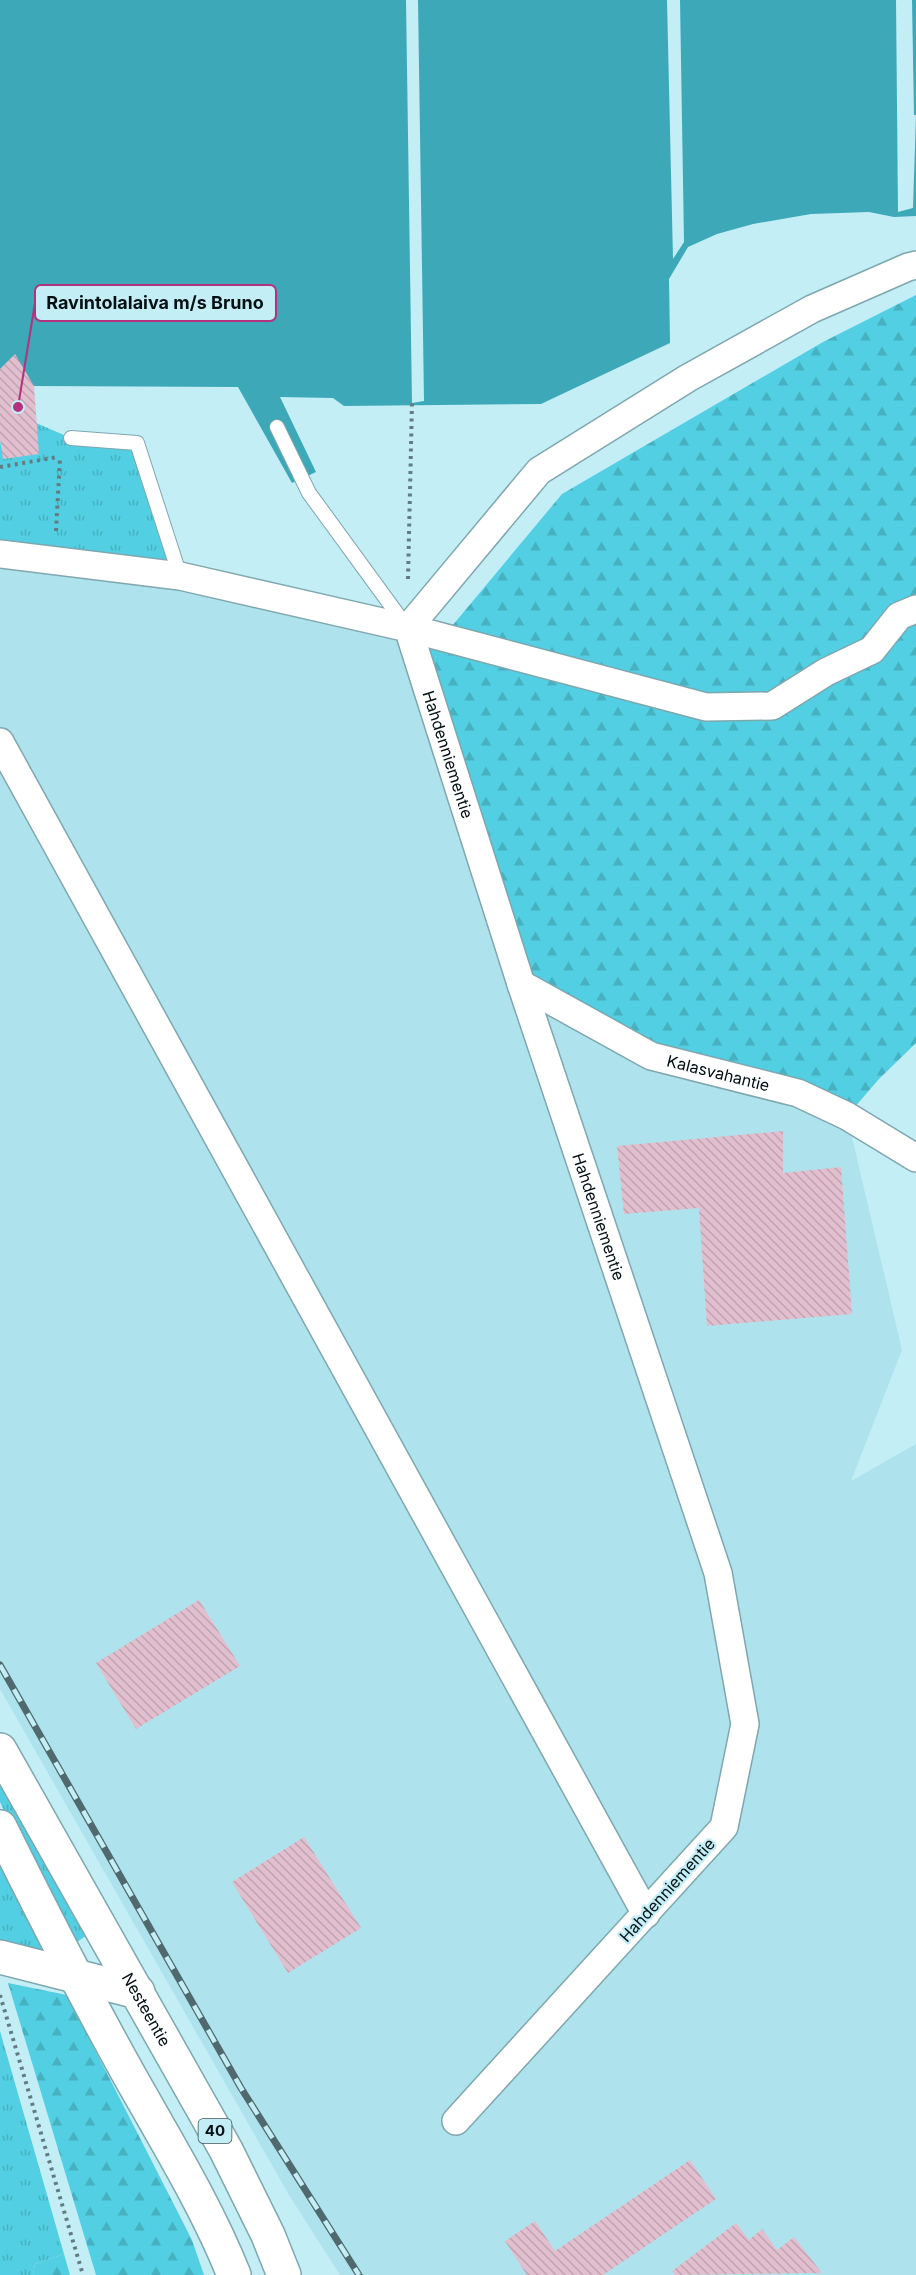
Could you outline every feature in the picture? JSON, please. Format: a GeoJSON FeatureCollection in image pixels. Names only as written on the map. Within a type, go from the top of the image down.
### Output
{"type":"FeatureCollection","features":[{"type":"Feature","properties":{"kind":"main road","name":"Nesteentie"},"geometry":{"type":"LineString","coordinates":[[0,1750],[226,2150],[268,2235],[284,2275]]}},
{"type":"Feature","properties":{"kind":"main road"},"geometry":{"type":"LineString","coordinates":[[0,1827],[75,1977],[181,2169],[234,2275]]}},
{"type":"Feature","properties":{"kind":"main road"},"geometry":{"type":"LineString","coordinates":[[0,1957],[138,1992]]}},
{"type":"Feature","properties":{"kind":"street"},"geometry":{"type":"LineString","coordinates":[[408,628],[539,471],[688,378],[812,309],[916,265]]}},
{"type":"Feature","properties":{"kind":"street"},"geometry":{"type":"LineString","coordinates":[[0,554],[180,576],[408,628],[706,707],[772,706],[826,672],[872,650],[899,616],[916,609]]}},
{"type":"Feature","properties":{"kind":"street","name":"Hahdenniementie"},"geometry":{"type":"LineString","coordinates":[[408,628],[520,984],[718,1574],[745,1724],[724,1827],[456,2121]]}},
{"type":"Feature","properties":{"kind":"street"},"geometry":{"type":"LineString","coordinates":[[0,742],[646,1914]]}},
{"type":"Feature","properties":{"kind":"street","name":"Kalasvahantie"},"geometry":{"type":"LineString","coordinates":[[520,984],[651,1056],[798,1093],[847,1116],[916,1158]]}},
{"type":"Feature","properties":{"kind":"lane"},"geometry":{"type":"LineString","coordinates":[[278,427],[309,493],[408,628]]}},
{"type":"Feature","properties":{"kind":"lane"},"geometry":{"type":"LineString","coordinates":[[71,438],[137,443],[180,576]]}},
{"type":"Feature","properties":{"kind":"path"},"geometry":{"type":"LineString","coordinates":[[408,628],[412,403]]}},
{"type":"Feature","properties":{"kind":"path"},"geometry":{"type":"LineString","coordinates":[[0,467],[60,457],[54,560]]}},
{"type":"Feature","properties":{"kind":"path"},"geometry":{"type":"LineString","coordinates":[[0,1995],[83,2275]]}},
{"type":"Feature","properties":{"kind":"shaded area"},"geometry":{"type":"Polygon","coordinates":[[[0,0],[916,0],[916,216],[894,217],[869,212],[811,214],[753,224],[717,234],[688,247],[669,279],[670,343],[541,404],[344,406],[333,398],[280,397],[316,472],[292,483],[238,387],[34,386],[0,369],[0,0]]]}},
{"type":"Feature","properties":{"kind":"shaded area"},"geometry":{"type":"Polygon","coordinates":[[[0,554],[408,628],[847,1116],[902,1350],[851,1481],[916,1444],[916,2275],[340,2275],[289,2195],[0,1689],[0,554]]]}},
{"type":"Feature","properties":{"kind":"green space"},"geometry":{"type":"Polygon","coordinates":[[[916,295],[916,1043],[879,1079],[847,1116],[651,1056],[521,984],[408,628],[442,638],[562,494],[823,342],[916,295]]]}},
{"type":"Feature","properties":{"kind":"green space"},"geometry":{"type":"Polygon","coordinates":[[[15,414],[71,438],[137,443],[180,576],[0,554],[0,443],[17,441],[15,414]]]}},
{"type":"Feature","properties":{"kind":"green space"},"geometry":{"type":"Polygon","coordinates":[[[0,1773],[90,1933],[74,1944],[24,1852],[0,1802],[0,1773]]]}},
{"type":"Feature","properties":{"kind":"green space"},"geometry":{"type":"Polygon","coordinates":[[[0,1867],[49,1955],[0,1940],[0,1867]]]}},
{"type":"Feature","properties":{"kind":"green space"},"geometry":{"type":"Polygon","coordinates":[[[8,1983],[67,1995],[192,2240],[204,2275],[96,2275],[8,1983]]]}},
{"type":"Feature","properties":{"kind":"green space"},"geometry":{"type":"Polygon","coordinates":[[[0,2031],[64,2254],[35,2264],[33,2275],[0,2275],[0,2031]]]}},
{"type":"Feature","properties":{"kind":"green space"},"geometry":{"type":"Polygon","coordinates":[[[64,2254],[70,2275],[33,2275],[35,2264],[64,2254]]]}},
{"type":"Feature","properties":{"kind":"pier"},"geometry":{"type":"Polygon","coordinates":[[[406,0],[418,0],[424,401],[412,403],[406,0]]]}},
{"type":"Feature","properties":{"kind":"pier"},"geometry":{"type":"Polygon","coordinates":[[[667,0],[680,0],[684,242],[673,259],[667,0]]]}},
{"type":"Feature","properties":{"kind":"pier"},"geometry":{"type":"Polygon","coordinates":[[[896,0],[912,0],[914,115],[916,115],[913,208],[898,212],[896,0]]]}},
{"type":"Feature","properties":{"kind":"building"},"geometry":{"type":"Polygon","coordinates":[[[15,354],[34,386],[39,454],[3,459],[0,439],[0,369],[15,354]]]}},
{"type":"Feature","properties":{"kind":"building"},"geometry":{"type":"Polygon","coordinates":[[[783,1131],[783,1173],[841,1167],[852,1314],[707,1326],[699,1208],[624,1214],[617,1146],[783,1131]]]}},
{"type":"Feature","properties":{"kind":"building"},"geometry":{"type":"Polygon","coordinates":[[[199,1600],[240,1666],[136,1729],[96,1663],[199,1600]]]}},
{"type":"Feature","properties":{"kind":"building"},"geometry":{"type":"Polygon","coordinates":[[[304,1837],[361,1928],[288,1973],[232,1882],[304,1837]]]}},
{"type":"Feature","properties":{"kind":"building"},"geometry":{"type":"Polygon","coordinates":[[[690,2160],[716,2199],[603,2275],[527,2275],[505,2241],[535,2221],[555,2251],[690,2160]]]}},
{"type":"Feature","properties":{"kind":"building"},"geometry":{"type":"Polygon","coordinates":[[[736,2223],[749,2240],[762,2229],[777,2250],[794,2237],[822,2273],[675,2275],[672,2271],[736,2223]]]}},
{"type":"Feature","properties":{"kind":"railway"},"geometry":{"type":"LineString","coordinates":[[0,1665],[241,2088],[359,2275]]}},
{"type":"Feature","properties":{"kind":"place","name":"Ravintolalaiva m/s Bruno"},"geometry":{"type":"Point","coordinates":[18,407]}}]}
